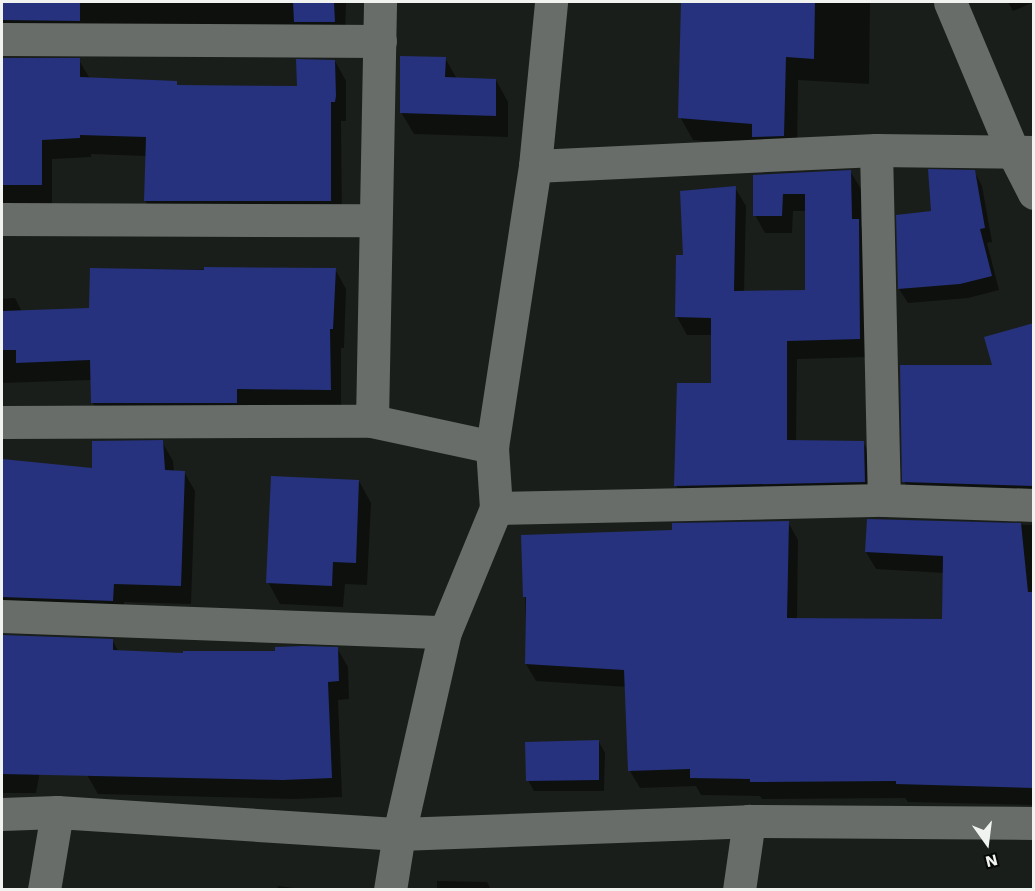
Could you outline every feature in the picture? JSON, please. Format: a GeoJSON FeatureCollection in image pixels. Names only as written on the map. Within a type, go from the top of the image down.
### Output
{"type":"FeatureCollection","features":[{"type":"Feature","properties":{"kind":"street"},"geometry":{"type":"LineString","coordinates":[[372,421],[380,2]]}},
{"type":"Feature","properties":{"kind":"street"},"geometry":{"type":"LineString","coordinates":[[390,890],[399,834],[445,632],[496,508],[492,447],[535,166],[551,2]]}},
{"type":"Feature","properties":{"kind":"street"},"geometry":{"type":"LineString","coordinates":[[950,2],[1023,152],[1034,193]]}},
{"type":"Feature","properties":{"kind":"street"},"geometry":{"type":"LineString","coordinates":[[2,39],[380,40]]}},
{"type":"Feature","properties":{"kind":"street"},"geometry":{"type":"LineString","coordinates":[[535,166],[876,150],[1023,152]]}},
{"type":"Feature","properties":{"kind":"street"},"geometry":{"type":"LineString","coordinates":[[876,150],[884,500]]}},
{"type":"Feature","properties":{"kind":"street"},"geometry":{"type":"LineString","coordinates":[[2,219],[375,220]]}},
{"type":"Feature","properties":{"kind":"street"},"geometry":{"type":"LineString","coordinates":[[2,422],[372,421],[492,447]]}},
{"type":"Feature","properties":{"kind":"street"},"geometry":{"type":"LineString","coordinates":[[496,508],[884,500],[1034,505]]}},
{"type":"Feature","properties":{"kind":"street"},"geometry":{"type":"LineString","coordinates":[[2,616],[445,632]]}},
{"type":"Feature","properties":{"kind":"street"},"geometry":{"type":"LineString","coordinates":[[44,890],[57,812]]}},
{"type":"Feature","properties":{"kind":"street"},"geometry":{"type":"LineString","coordinates":[[2,813],[57,812],[399,834],[749,821],[1034,823]]}},
{"type":"Feature","properties":{"kind":"street"},"geometry":{"type":"LineString","coordinates":[[739,890],[749,821]]}},
{"type":"Feature","properties":{"kind":"building"},"geometry":{"type":"Polygon","coordinates":[[[2,2],[80,2],[80,21],[2,20],[2,2]]]}},
{"type":"Feature","properties":{"kind":"building"},"geometry":{"type":"Polygon","coordinates":[[[293,2],[334,2],[335,22],[294,22],[293,2]]]}},
{"type":"Feature","properties":{"kind":"building"},"geometry":{"type":"Polygon","coordinates":[[[681,2],[815,2],[814,59],[786,57],[784,136],[752,137],[752,124],[678,118],[681,2]]]}},
{"type":"Feature","properties":{"kind":"building"},"geometry":{"type":"Polygon","coordinates":[[[400,56],[446,57],[445,77],[496,79],[496,116],[400,113],[400,56]]]}},
{"type":"Feature","properties":{"kind":"building"},"geometry":{"type":"Polygon","coordinates":[[[2,58],[80,58],[80,77],[177,81],[177,85],[297,86],[296,59],[335,60],[336,96],[335,102],[331,102],[331,201],[144,201],[146,137],[80,135],[80,138],[42,140],[42,185],[2,185],[2,58]]]}},
{"type":"Feature","properties":{"kind":"building"},"geometry":{"type":"Polygon","coordinates":[[[928,169],[975,170],[985,228],[980,229],[992,276],[960,284],[898,289],[896,215],[931,211],[928,169]]]}},
{"type":"Feature","properties":{"kind":"building"},"geometry":{"type":"Polygon","coordinates":[[[851,170],[852,219],[859,219],[860,339],[787,341],[787,440],[864,441],[865,482],[674,486],[677,383],[711,383],[711,318],[675,317],[676,255],[683,255],[680,191],[736,186],[734,291],[805,290],[805,194],[783,194],[782,216],[753,216],[753,175],[851,170]]]}},
{"type":"Feature","properties":{"kind":"building"},"geometry":{"type":"Polygon","coordinates":[[[204,267],[336,268],[333,329],[330,329],[331,390],[237,389],[237,403],[91,403],[90,360],[16,363],[16,350],[2,350],[2,311],[89,308],[90,268],[204,270],[204,267]]]}},
{"type":"Feature","properties":{"kind":"building"},"geometry":{"type":"Polygon","coordinates":[[[1034,323],[1034,486],[902,482],[900,365],[992,365],[984,337],[1034,323]]]}},
{"type":"Feature","properties":{"kind":"building"},"geometry":{"type":"Polygon","coordinates":[[[163,440],[165,470],[185,471],[181,586],[114,584],[113,601],[2,597],[2,459],[92,468],[92,441],[163,440]]]}},
{"type":"Feature","properties":{"kind":"building"},"geometry":{"type":"Polygon","coordinates":[[[271,476],[359,480],[356,563],[333,562],[332,586],[266,583],[271,476]]]}},
{"type":"Feature","properties":{"kind":"building"},"geometry":{"type":"Polygon","coordinates":[[[867,519],[1021,523],[1028,592],[1034,592],[1034,788],[896,784],[896,781],[750,782],[750,779],[690,778],[690,769],[628,771],[624,670],[525,664],[526,597],[523,597],[521,535],[672,530],[672,523],[789,521],[787,618],[942,619],[943,556],[865,552],[867,519]]]}},
{"type":"Feature","properties":{"kind":"building"},"geometry":{"type":"Polygon","coordinates":[[[2,635],[113,639],[113,650],[183,653],[183,651],[275,651],[275,647],[338,647],[339,681],[328,682],[332,778],[283,780],[2,774],[2,635]]]}},
{"type":"Feature","properties":{"kind":"building"},"geometry":{"type":"Polygon","coordinates":[[[599,740],[599,780],[526,781],[525,742],[599,740]]]}}]}
